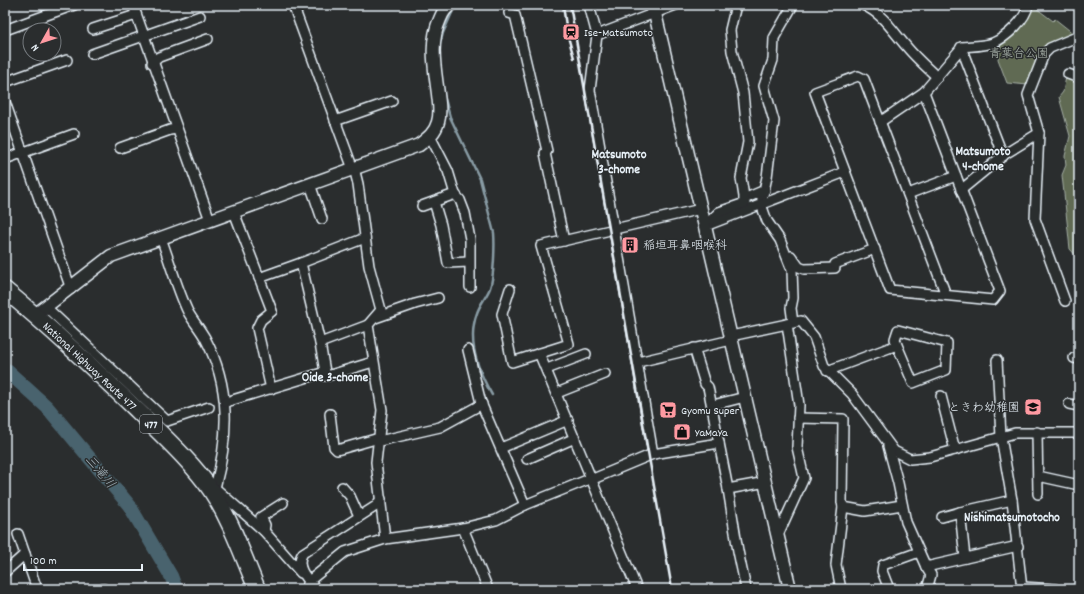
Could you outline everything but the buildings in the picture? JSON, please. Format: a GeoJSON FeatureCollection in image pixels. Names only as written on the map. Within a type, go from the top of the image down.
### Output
{"type":"FeatureCollection","features":[{"type":"Feature","properties":{"kind":"highway","name":"National Highway Route 477"},"geometry":{"type":"LineString","coordinates":[[5,290],[41,310],[213,489],[257,589]]}},
{"type":"Feature","properties":{"kind":"street"},"geometry":{"type":"LineString","coordinates":[[5,30],[74,5]]}},
{"type":"Feature","properties":{"kind":"street"},"geometry":{"type":"LineString","coordinates":[[133,5],[152,62],[210,220]]}},
{"type":"Feature","properties":{"kind":"street"},"geometry":{"type":"LineString","coordinates":[[293,5],[358,184],[369,266],[381,310],[371,322],[373,362],[382,410],[376,462],[385,539]]}},
{"type":"Feature","properties":{"kind":"street"},"geometry":{"type":"LineString","coordinates":[[209,407],[167,421],[41,310],[71,289],[111,256],[353,169],[419,144],[430,136],[438,122],[440,110],[434,60],[435,30],[450,5]]}},
{"type":"Feature","properties":{"kind":"street"},"geometry":{"type":"LineString","coordinates":[[589,5],[597,34],[590,90],[654,454]]}},
{"type":"Feature","properties":{"kind":"street"},"geometry":{"type":"LineString","coordinates":[[597,34],[654,9],[676,5]]}},
{"type":"Feature","properties":{"kind":"street"},"geometry":{"type":"LineString","coordinates":[[705,226],[719,212],[745,203],[741,178],[748,142],[743,93],[732,51],[730,30],[736,5]]}},
{"type":"Feature","properties":{"kind":"street"},"geometry":{"type":"LineString","coordinates":[[777,538],[804,478],[796,447],[799,404],[790,323],[791,308],[794,298],[792,270],[780,240],[767,221],[763,203],[774,121],[764,86],[773,60],[774,38],[793,5]]}},
{"type":"Feature","properties":{"kind":"street"},"geometry":{"type":"LineString","coordinates":[[863,5],[875,10],[884,18],[922,65],[937,77]]}},
{"type":"Feature","properties":{"kind":"street"},"geometry":{"type":"LineString","coordinates":[[880,122],[924,92],[961,48],[993,43],[1008,33],[1027,13],[1028,5]]}},
{"type":"Feature","properties":{"kind":"street"},"geometry":{"type":"LineString","coordinates":[[654,9],[790,589]]}},
{"type":"Feature","properties":{"kind":"street"},"geometry":{"type":"LineString","coordinates":[[509,13],[515,15],[547,151],[545,153],[564,241]]}},
{"type":"Feature","properties":{"kind":"street"},"geometry":{"type":"LineString","coordinates":[[94,29],[136,15]]}},
{"type":"Feature","properties":{"kind":"street"},"geometry":{"type":"LineString","coordinates":[[92,54],[200,16]]}},
{"type":"Feature","properties":{"kind":"street"},"geometry":{"type":"LineString","coordinates":[[1065,301],[1035,219],[1039,133],[1028,95],[1044,54],[1050,48],[1079,36]]}},
{"type":"Feature","properties":{"kind":"street"},"geometry":{"type":"LineString","coordinates":[[152,62],[159,57],[208,39]]}},
{"type":"Feature","properties":{"kind":"street"},"geometry":{"type":"LineString","coordinates":[[961,48],[1003,156]]}},
{"type":"Feature","properties":{"kind":"street"},"geometry":{"type":"LineString","coordinates":[[5,82],[67,60]]}},
{"type":"Feature","properties":{"kind":"street"},"geometry":{"type":"LineString","coordinates":[[1068,74],[1079,78]]}},
{"type":"Feature","properties":{"kind":"street"},"geometry":{"type":"LineString","coordinates":[[924,92],[1000,292],[993,300],[890,290],[815,92],[858,76],[864,79],[946,295]]}},
{"type":"Feature","properties":{"kind":"street"},"geometry":{"type":"LineString","coordinates":[[335,121],[392,101]]}},
{"type":"Feature","properties":{"kind":"street"},"geometry":{"type":"LineString","coordinates":[[5,102],[71,289]]}},
{"type":"Feature","properties":{"kind":"street"},"geometry":{"type":"LineString","coordinates":[[120,148],[177,129]]}},
{"type":"Feature","properties":{"kind":"street"},"geometry":{"type":"LineString","coordinates":[[961,190],[1003,156],[1039,133]]}},
{"type":"Feature","properties":{"kind":"street"},"geometry":{"type":"LineString","coordinates":[[5,159],[74,134]]}},
{"type":"Feature","properties":{"kind":"street"},"geometry":{"type":"LineString","coordinates":[[430,136],[448,172],[455,194],[460,200],[469,230],[470,287]]}},
{"type":"Feature","properties":{"kind":"street"},"geometry":{"type":"LineString","coordinates":[[705,226],[845,172]]}},
{"type":"Feature","properties":{"kind":"street"},"geometry":{"type":"LineString","coordinates":[[908,194],[956,176]]}},
{"type":"Feature","properties":{"kind":"street"},"geometry":{"type":"LineString","coordinates":[[310,184],[322,219]]}},
{"type":"Feature","properties":{"kind":"street"},"geometry":{"type":"LineString","coordinates":[[744,199],[764,190]]}},
{"type":"Feature","properties":{"kind":"street"},"geometry":{"type":"LineString","coordinates":[[422,206],[455,194]]}},
{"type":"Feature","properties":{"kind":"street"},"geometry":{"type":"LineString","coordinates":[[434,202],[441,225],[448,264],[469,262]]}},
{"type":"Feature","properties":{"kind":"street"},"geometry":{"type":"LineString","coordinates":[[763,203],[771,220],[799,267],[822,270],[875,249]]}},
{"type":"Feature","properties":{"kind":"street"},"geometry":{"type":"LineString","coordinates":[[510,289],[502,314],[512,362],[569,344],[541,246],[701,209]]}},
{"type":"Feature","properties":{"kind":"street"},"geometry":{"type":"LineString","coordinates":[[234,212],[272,311],[261,320],[257,328],[271,389]]}},
{"type":"Feature","properties":{"kind":"street"},"geometry":{"type":"LineString","coordinates":[[161,238],[188,312],[212,352],[226,402],[225,444],[213,489],[264,531],[307,585],[316,589]]}},
{"type":"Feature","properties":{"kind":"street"},"geometry":{"type":"LineString","coordinates":[[259,278],[365,238]]}},
{"type":"Feature","properties":{"kind":"street"},"geometry":{"type":"LineString","coordinates":[[301,263],[320,343],[324,376],[373,362]]}},
{"type":"Feature","properties":{"kind":"street"},"geometry":{"type":"LineString","coordinates":[[320,343],[415,304],[438,298]]}},
{"type":"Feature","properties":{"kind":"street"},"geometry":{"type":"LineString","coordinates":[[638,362],[801,321],[814,336],[820,358],[827,371],[852,394],[886,443],[894,451],[910,459],[930,457],[1015,433],[1079,433]]}},
{"type":"Feature","properties":{"kind":"street"},"geometry":{"type":"LineString","coordinates":[[898,330],[947,343],[946,370],[913,383],[897,345],[895,339],[898,330]]}},
{"type":"Feature","properties":{"kind":"street"},"geometry":{"type":"LineString","coordinates":[[827,371],[897,345]]}},
{"type":"Feature","properties":{"kind":"street"},"geometry":{"type":"LineString","coordinates":[[694,348],[705,384],[708,387],[712,405],[746,589]]}},
{"type":"Feature","properties":{"kind":"street"},"geometry":{"type":"LineString","coordinates":[[468,350],[482,404],[525,505]]}},
{"type":"Feature","properties":{"kind":"street"},"geometry":{"type":"LineString","coordinates":[[540,353],[637,589]]}},
{"type":"Feature","properties":{"kind":"street"},"geometry":{"type":"LineString","coordinates":[[546,370],[586,354]]}},
{"type":"Feature","properties":{"kind":"street"},"geometry":{"type":"LineString","coordinates":[[997,360],[1001,437],[1012,500],[1022,588],[1055,589]]}},
{"type":"Feature","properties":{"kind":"street"},"geometry":{"type":"LineString","coordinates":[[226,402],[324,372]]}},
{"type":"Feature","properties":{"kind":"street"},"geometry":{"type":"LineString","coordinates":[[557,393],[605,374]]}},
{"type":"Feature","properties":{"kind":"street"},"geometry":{"type":"LineString","coordinates":[[942,396],[955,450]]}},
{"type":"Feature","properties":{"kind":"street"},"geometry":{"type":"LineString","coordinates":[[712,405],[745,397]]}},
{"type":"Feature","properties":{"kind":"street"},"geometry":{"type":"LineString","coordinates":[[330,414],[334,447],[337,450],[379,439],[440,427],[482,404]]}},
{"type":"Feature","properties":{"kind":"street"},"geometry":{"type":"LineString","coordinates":[[1069,404],[1079,406]]}},
{"type":"Feature","properties":{"kind":"street"},"geometry":{"type":"LineString","coordinates":[[798,418],[843,419],[843,507],[836,565],[841,589]]}},
{"type":"Feature","properties":{"kind":"street"},"geometry":{"type":"LineString","coordinates":[[501,448],[568,420]]}},
{"type":"Feature","properties":{"kind":"street"},"geometry":{"type":"LineString","coordinates":[[1037,432],[1038,494]]}},
{"type":"Feature","properties":{"kind":"street"},"geometry":{"type":"LineString","coordinates":[[527,458],[575,438]]}},
{"type":"Feature","properties":{"kind":"street"},"geometry":{"type":"LineString","coordinates":[[307,585],[345,552],[385,539],[463,528],[496,520],[525,505],[654,454],[719,443]]}},
{"type":"Feature","properties":{"kind":"street"},"geometry":{"type":"LineString","coordinates":[[886,443],[893,463],[906,522],[931,575],[927,589]]}},
{"type":"Feature","properties":{"kind":"street"},"geometry":{"type":"LineString","coordinates":[[1038,476],[1079,484]]}},
{"type":"Feature","properties":{"kind":"street"},"geometry":{"type":"LineString","coordinates":[[728,490],[766,482]]}},
{"type":"Feature","properties":{"kind":"street"},"geometry":{"type":"LineString","coordinates":[[342,487],[350,496],[359,516]]}},
{"type":"Feature","properties":{"kind":"street"},"geometry":{"type":"LineString","coordinates":[[307,585],[299,566],[299,559],[303,553],[376,506],[381,499]]}},
{"type":"Feature","properties":{"kind":"street"},"geometry":{"type":"LineString","coordinates":[[942,517],[1012,500]]}},
{"type":"Feature","properties":{"kind":"street"},"geometry":{"type":"LineString","coordinates":[[264,531],[265,525],[261,517],[283,503]]}},
{"type":"Feature","properties":{"kind":"street"},"geometry":{"type":"LineString","coordinates":[[843,507],[865,511],[902,505]]}},
{"type":"Feature","properties":{"kind":"street"},"geometry":{"type":"LineString","coordinates":[[960,512],[965,558]]}},
{"type":"Feature","properties":{"kind":"street"},"geometry":{"type":"LineString","coordinates":[[463,528],[488,589]]}},
{"type":"Feature","properties":{"kind":"street"},"geometry":{"type":"LineString","coordinates":[[18,534],[37,589]]}},
{"type":"Feature","properties":{"kind":"street"},"geometry":{"type":"LineString","coordinates":[[926,567],[1018,546]]}},
{"type":"Feature","properties":{"kind":"street"},"geometry":{"type":"LineString","coordinates":[[889,589],[882,571],[883,565],[919,552]]}},
{"type":"Feature","properties":{"kind":"street"},"geometry":{"type":"LineString","coordinates":[[5,572],[25,554]]}},
{"type":"Feature","properties":{"kind":"green space","name":"青葉台公園"},"geometry":{"type":"Polygon","coordinates":[[[1032,5],[1053,21],[1055,19],[1074,34],[1046,45],[1028,85],[1007,83],[998,59],[1001,42],[1020,26],[1030,11],[1032,5]]]}},
{"type":"Feature","properties":{"kind":"green space"},"geometry":{"type":"Polygon","coordinates":[[[1066,77],[1079,81],[1079,259],[1070,249],[1062,175],[1066,165],[1065,156],[1070,136],[1059,97],[1063,92],[1066,77]]]}},
{"type":"Feature","properties":{"kind":"waterway"},"geometry":{"type":"LineString","coordinates":[[439,48],[443,33],[454,8]]}},
{"type":"Feature","properties":{"kind":"waterway"},"geometry":{"type":"LineString","coordinates":[[444,95],[450,117],[480,179],[494,233],[494,261],[491,283],[489,291],[477,313],[473,334],[478,366],[492,395]]}},
{"type":"Feature","properties":{"kind":"waterway","name":"三滝川"},"geometry":{"type":"LineString","coordinates":[[5,369],[47,407],[129,505],[171,576],[176,589]]}},
{"type":"Feature","properties":{"kind":"railway"},"geometry":{"type":"LineString","coordinates":[[563,5],[567,33],[574,58]]}},
{"type":"Feature","properties":{"kind":"railway"},"geometry":{"type":"LineString","coordinates":[[570,5],[672,589]]}},
{"type":"Feature","properties":{"kind":"place","name":"Ise-Matsumoto"},"geometry":{"type":"Point","coordinates":[571,32]}},
{"type":"Feature","properties":{"kind":"place","name":"稲垣耳鼻咽喉科"},"geometry":{"type":"Point","coordinates":[630,245]}},
{"type":"Feature","properties":{"kind":"place","name":"ときわ幼稚園"},"geometry":{"type":"Point","coordinates":[1033,407]}},
{"type":"Feature","properties":{"kind":"place","name":"Gyomu Super"},"geometry":{"type":"Point","coordinates":[668,410]}},
{"type":"Feature","properties":{"kind":"place","name":"YaMaYa"},"geometry":{"type":"Point","coordinates":[682,432]}},
{"type":"Feature","properties":{"kind":"district","name":"Matsumoto 4-chome"},"geometry":{"type":"Point","coordinates":[983,158]}},
{"type":"Feature","properties":{"kind":"district","name":"Matsumoto 3-chome"},"geometry":{"type":"Point","coordinates":[619,160]}},
{"type":"Feature","properties":{"kind":"district","name":"Oide 3-chome"},"geometry":{"type":"Point","coordinates":[335,376]}},
{"type":"Feature","properties":{"kind":"district","name":"Nishimatsumotocho"},"geometry":{"type":"Point","coordinates":[1012,516]}}]}
